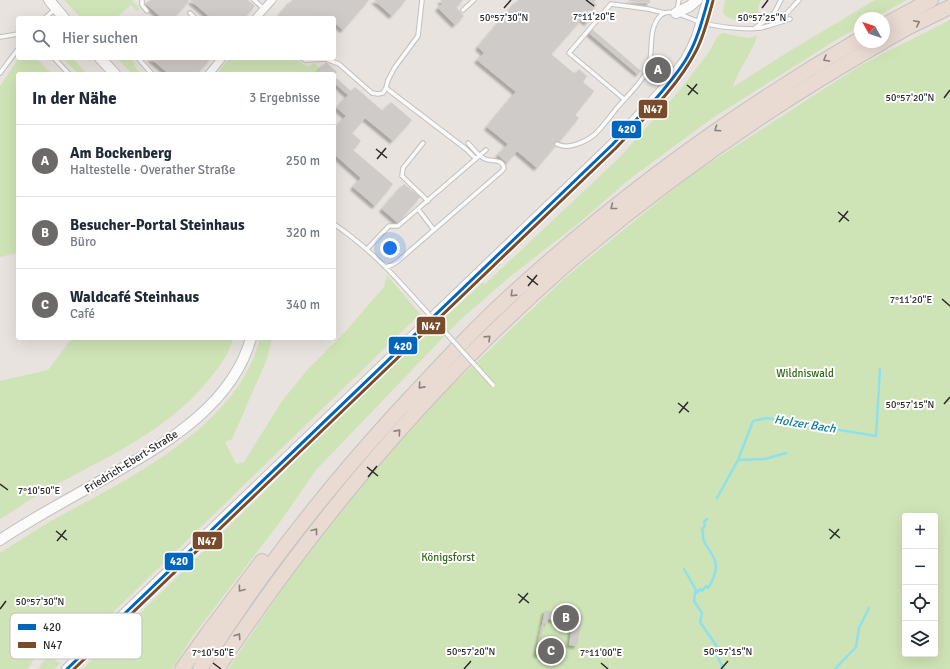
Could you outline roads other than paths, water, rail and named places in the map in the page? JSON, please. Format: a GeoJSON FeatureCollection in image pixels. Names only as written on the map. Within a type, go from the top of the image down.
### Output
{"type":"FeatureCollection","features":[{"type":"Feature","properties":{"kind":"highway"},"geometry":{"type":"LineString","coordinates":[[890,22],[931,0]]}},
{"type":"Feature","properties":{"kind":"highway"},"geometry":{"type":"LineString","coordinates":[[890,38],[950,7]]}},
{"type":"Feature","properties":{"kind":"highway"},"geometry":{"type":"LineString","coordinates":[[200,669],[226,628],[266,572],[306,518],[358,454],[439,366],[519,287],[606,213],[661,169],[715,130],[777,89],[854,43]]}},
{"type":"Feature","properties":{"kind":"highway"},"geometry":{"type":"LineString","coordinates":[[217,669],[246,624],[317,528],[371,464],[461,363],[588,246],[668,182],[782,103],[873,48]]}},
{"type":"Feature","properties":{"kind":"highway"},"geometry":{"type":"LineString","coordinates":[[182,669],[257,568],[308,504],[331,479],[358,454]]}},
{"type":"Feature","properties":{"kind":"main road"},"geometry":{"type":"LineString","coordinates":[[49,0],[62,16]]}},
{"type":"Feature","properties":{"kind":"main road"},"geometry":{"type":"LineString","coordinates":[[671,13],[690,6],[697,0]]}},
{"type":"Feature","properties":{"kind":"main road"},"geometry":{"type":"LineString","coordinates":[[126,613],[612,145],[658,96],[677,72],[692,48],[702,22],[708,0]]}},
{"type":"Feature","properties":{"kind":"main road"},"geometry":{"type":"LineString","coordinates":[[102,60],[113,72]]}},
{"type":"Feature","properties":{"kind":"main road","name":"Friedrich-Ebert-Straße"},"geometry":{"type":"LineString","coordinates":[[0,540],[146,455],[195,420],[229,382],[244,355],[250,340]]}},
{"type":"Feature","properties":{"kind":"main road"},"geometry":{"type":"LineString","coordinates":[[67,669],[78,659]]}},
{"type":"Feature","properties":{"kind":"street"},"geometry":{"type":"LineString","coordinates":[[258,16],[272,0]]}},
{"type":"Feature","properties":{"kind":"street"},"geometry":{"type":"LineString","coordinates":[[212,72],[220,60]]}},
{"type":"Feature","properties":{"kind":"lane"},"geometry":{"type":"LineString","coordinates":[[142,0],[142,5],[147,11]]}},
{"type":"Feature","properties":{"kind":"lane"},"geometry":{"type":"LineString","coordinates":[[254,0],[264,9]]}},
{"type":"Feature","properties":{"kind":"lane"},"geometry":{"type":"LineString","coordinates":[[329,60],[339,64],[372,93],[383,93],[395,67],[418,36],[422,0]]}},
{"type":"Feature","properties":{"kind":"lane"},"geometry":{"type":"LineString","coordinates":[[463,10],[474,0]]}},
{"type":"Feature","properties":{"kind":"lane"},"geometry":{"type":"LineString","coordinates":[[557,144],[561,146],[569,146],[577,144],[594,134],[639,83],[647,71],[651,55],[653,30],[656,22],[660,17],[671,13],[679,0]]}},
{"type":"Feature","properties":{"kind":"lane"},"geometry":{"type":"LineString","coordinates":[[755,28],[773,15],[781,0]]}},
{"type":"Feature","properties":{"kind":"lane"},"geometry":{"type":"LineString","coordinates":[[771,25],[787,13],[798,0]]}},
{"type":"Feature","properties":{"kind":"lane"},"geometry":{"type":"LineString","coordinates":[[624,100],[569,53],[611,4],[671,13],[720,26],[755,28],[790,19]]}},
{"type":"Feature","properties":{"kind":"lane"},"geometry":{"type":"LineString","coordinates":[[47,16],[56,8]]}},
{"type":"Feature","properties":{"kind":"lane"},"geometry":{"type":"LineString","coordinates":[[190,13],[193,16]]}},
{"type":"Feature","properties":{"kind":"lane"},"geometry":{"type":"LineString","coordinates":[[0,37],[16,34]]}},
{"type":"Feature","properties":{"kind":"lane"},"geometry":{"type":"LineString","coordinates":[[0,73],[16,53]]}},
{"type":"Feature","properties":{"kind":"lane"},"geometry":{"type":"LineString","coordinates":[[56,60],[68,72]]}},
{"type":"Feature","properties":{"kind":"lane"},"geometry":{"type":"LineString","coordinates":[[140,60],[150,72]]}},
{"type":"Feature","properties":{"kind":"lane"},"geometry":{"type":"LineString","coordinates":[[386,88],[466,149],[476,159]]}},
{"type":"Feature","properties":{"kind":"lane"},"geometry":{"type":"LineString","coordinates":[[423,143],[403,168],[402,176],[428,201]]}},
{"type":"Feature","properties":{"kind":"lane"},"geometry":{"type":"LineString","coordinates":[[386,267],[398,261],[504,168],[503,164],[500,162],[484,159],[468,143]]}},
{"type":"Feature","properties":{"kind":"lane"},"geometry":{"type":"LineString","coordinates":[[367,249],[390,226],[398,226],[486,150]]}},
{"type":"Feature","properties":{"kind":"lane"},"geometry":{"type":"LineString","coordinates":[[418,209],[434,230]]}},
{"type":"Feature","properties":{"kind":"lane"},"geometry":{"type":"LineString","coordinates":[[336,226],[367,249],[386,267],[492,385]]}},
{"type":"Feature","properties":{"kind":"waterway","name":"Holzer Bach"},"geometry":{"type":"LineString","coordinates":[[717,498],[738,460],[753,421],[767,418],[876,436],[880,369]]}},
{"type":"Feature","properties":{"kind":"waterway"},"geometry":{"type":"LineString","coordinates":[[738,460],[765,459],[786,453]]}},
{"type":"Feature","properties":{"kind":"waterway","name":"Holzer Bach"},"geometry":{"type":"LineString","coordinates":[[707,519],[704,522],[705,526],[702,529],[703,538],[714,558],[716,564],[715,571],[708,588],[706,586],[702,591],[700,589],[697,593],[695,593],[694,601],[702,613],[700,622],[716,645],[718,658],[724,669]]}},
{"type":"Feature","properties":{"kind":"waterway"},"geometry":{"type":"LineString","coordinates":[[684,569],[696,590],[695,593]]}},
{"type":"Feature","properties":{"kind":"waterway"},"geometry":{"type":"LineString","coordinates":[[835,669],[856,647],[859,628],[869,608]]}},
{"type":"Feature","properties":{"kind":"place","name":"Am Bockenberg"},"geometry":{"type":"Point","coordinates":[658,70]}},
{"type":"Feature","properties":{"kind":"place","name":"Besucher-Portal Steinhaus"},"geometry":{"type":"Point","coordinates":[566,618]}},
{"type":"Feature","properties":{"kind":"place","name":"Waldcafé Steinhaus"},"geometry":{"type":"Point","coordinates":[551,651]}},
{"type":"Feature","properties":{"kind":"park label","name":"Wildniswald"},"geometry":{"type":"Point","coordinates":[805,373]}},
{"type":"Feature","properties":{"kind":"park label","name":"Königsforst"},"geometry":{"type":"Point","coordinates":[448,557]}}]}
